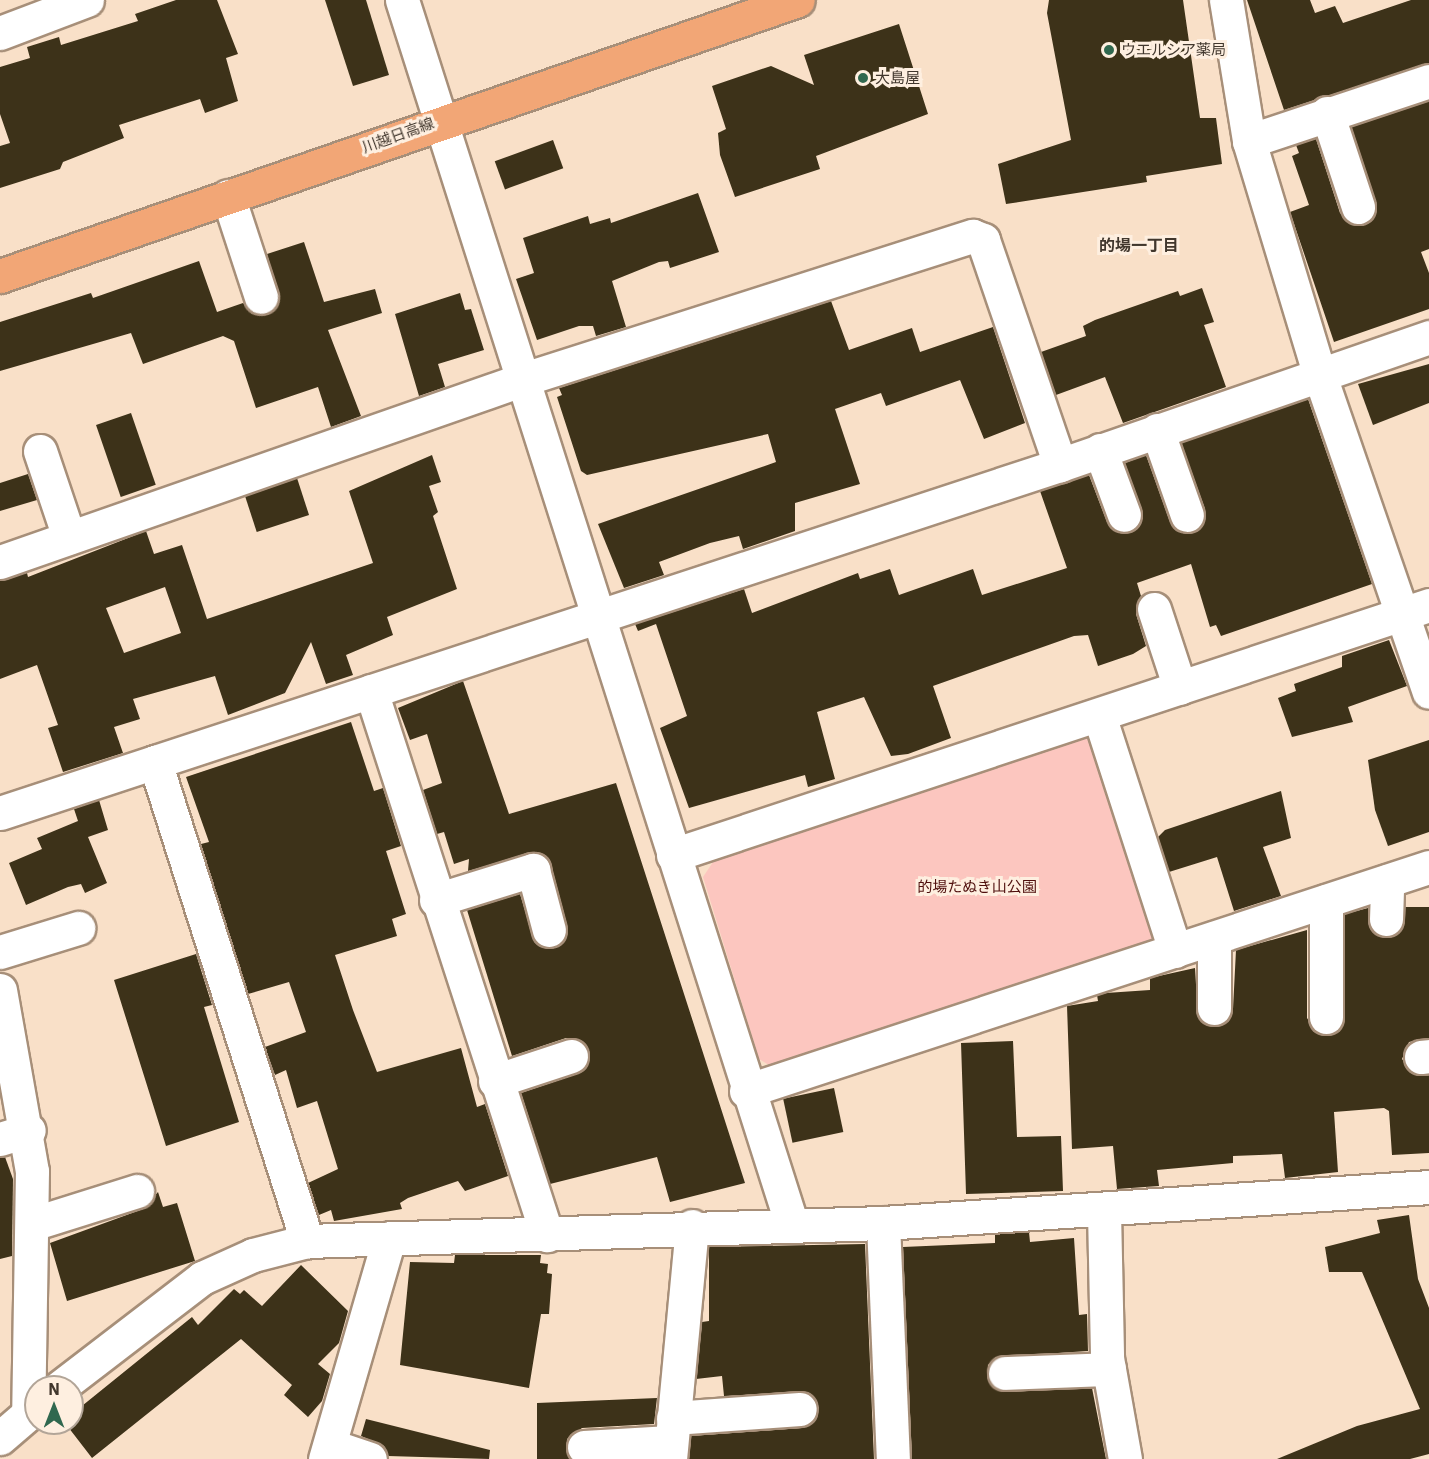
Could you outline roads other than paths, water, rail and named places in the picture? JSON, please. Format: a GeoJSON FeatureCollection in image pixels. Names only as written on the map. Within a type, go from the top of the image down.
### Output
{"type":"FeatureCollection","features":[{"type":"Feature","properties":{"kind":"main road","name":"川越日高線"},"geometry":{"type":"LineString","coordinates":[[0,276],[441,120],[798,0]]}},
{"type":"Feature","properties":{"kind":"street"},"geometry":{"type":"LineString","coordinates":[[0,33],[87,0]]}},
{"type":"Feature","properties":{"kind":"street"},"geometry":{"type":"LineString","coordinates":[[402,0],[524,380],[746,1091],[792,1225]]}},
{"type":"Feature","properties":{"kind":"street"},"geometry":{"type":"LineString","coordinates":[[1226,0],[1249,141],[1319,373],[1416,609],[1429,692]]}},
{"type":"Feature","properties":{"kind":"street"},"geometry":{"type":"LineString","coordinates":[[1249,141],[1327,113],[1429,81]]}},
{"type":"Feature","properties":{"kind":"street"},"geometry":{"type":"LineString","coordinates":[[1327,113],[1358,207]]}},
{"type":"Feature","properties":{"kind":"street"},"geometry":{"type":"LineString","coordinates":[[228,195],[261,297]]}},
{"type":"Feature","properties":{"kind":"street"},"geometry":{"type":"LineString","coordinates":[[0,562],[524,380],[973,236],[983,240],[1060,465]]}},
{"type":"Feature","properties":{"kind":"street"},"geometry":{"type":"LineString","coordinates":[[0,813],[1060,465],[1319,373],[1429,337]]}},
{"type":"Feature","properties":{"kind":"street"},"geometry":{"type":"LineString","coordinates":[[1157,430],[1188,515]]}},
{"type":"Feature","properties":{"kind":"street"},"geometry":{"type":"LineString","coordinates":[[1100,450],[1124,515]]}},
{"type":"Feature","properties":{"kind":"street"},"geometry":{"type":"LineString","coordinates":[[40,451],[69,537]]}},
{"type":"Feature","properties":{"kind":"street"},"geometry":{"type":"LineString","coordinates":[[1154,609],[1180,688]]}},
{"type":"Feature","properties":{"kind":"street"},"geometry":{"type":"LineString","coordinates":[[673,855],[1416,609]]}},
{"type":"Feature","properties":{"kind":"street"},"geometry":{"type":"LineString","coordinates":[[371,691],[436,900],[547,1235]]}},
{"type":"Feature","properties":{"kind":"street"},"geometry":{"type":"LineString","coordinates":[[1099,715],[1175,951]]}},
{"type":"Feature","properties":{"kind":"street"},"geometry":{"type":"LineString","coordinates":[[155,762],[307,1240]]}},
{"type":"Feature","properties":{"kind":"street"},"geometry":{"type":"LineString","coordinates":[[746,1091],[1429,867]]}},
{"type":"Feature","properties":{"kind":"street"},"geometry":{"type":"LineString","coordinates":[[436,900],[533,870],[549,930]]}},
{"type":"Feature","properties":{"kind":"street"},"geometry":{"type":"LineString","coordinates":[[1386,918],[1387,881]]}},
{"type":"Feature","properties":{"kind":"street"},"geometry":{"type":"LineString","coordinates":[[1326,901],[1326,1017]]}},
{"type":"Feature","properties":{"kind":"street"},"geometry":{"type":"LineString","coordinates":[[0,952],[78,928]]}},
{"type":"Feature","properties":{"kind":"street"},"geometry":{"type":"LineString","coordinates":[[1214,938],[1214,1008]]}},
{"type":"Feature","properties":{"kind":"street"},"geometry":{"type":"LineString","coordinates":[[0,990],[14,1134],[35,1223],[33,1375]]}},
{"type":"Feature","properties":{"kind":"street"},"geometry":{"type":"LineString","coordinates":[[495,1081],[571,1056]]}},
{"type":"Feature","properties":{"kind":"street"},"geometry":{"type":"LineString","coordinates":[[76,1375],[202,1278],[253,1255],[307,1240],[547,1235],[692,1226],[883,1223],[1104,1211],[1429,1187]]}},
{"type":"Feature","properties":{"kind":"street"},"geometry":{"type":"LineString","coordinates":[[35,1223],[136,1191]]}},
{"type":"Feature","properties":{"kind":"street"},"geometry":{"type":"LineString","coordinates":[[1104,1211],[1109,1369],[1125,1459]]}},
{"type":"Feature","properties":{"kind":"street"},"geometry":{"type":"LineString","coordinates":[[883,1223],[893,1459]]}},
{"type":"Feature","properties":{"kind":"street"},"geometry":{"type":"LineString","coordinates":[[671,1440],[692,1226]]}},
{"type":"Feature","properties":{"kind":"street"},"geometry":{"type":"LineString","coordinates":[[370,1459],[328,1452],[389,1238]]}},
{"type":"Feature","properties":{"kind":"street"},"geometry":{"type":"LineString","coordinates":[[1005,1373],[1109,1369]]}},
{"type":"Feature","properties":{"kind":"street"},"geometry":{"type":"LineString","coordinates":[[584,1447],[671,1440],[800,1409]]}},
{"type":"Feature","properties":{"kind":"street"},"geometry":{"type":"LineString","coordinates":[[0,1438],[24,1418]]}},
{"type":"Feature","properties":{"kind":"place","name":"ウエルシア薬局"},"geometry":{"type":"Point","coordinates":[1109,50]}},
{"type":"Feature","properties":{"kind":"place","name":"大島屋"},"geometry":{"type":"Point","coordinates":[863,78]}},
{"type":"Feature","properties":{"kind":"district","name":"的場一丁目"},"geometry":{"type":"Point","coordinates":[1139,245]}},
{"type":"Feature","properties":{"kind":"park label","name":"的場たぬき山公園"},"geometry":{"type":"Point","coordinates":[977,887]}}]}
